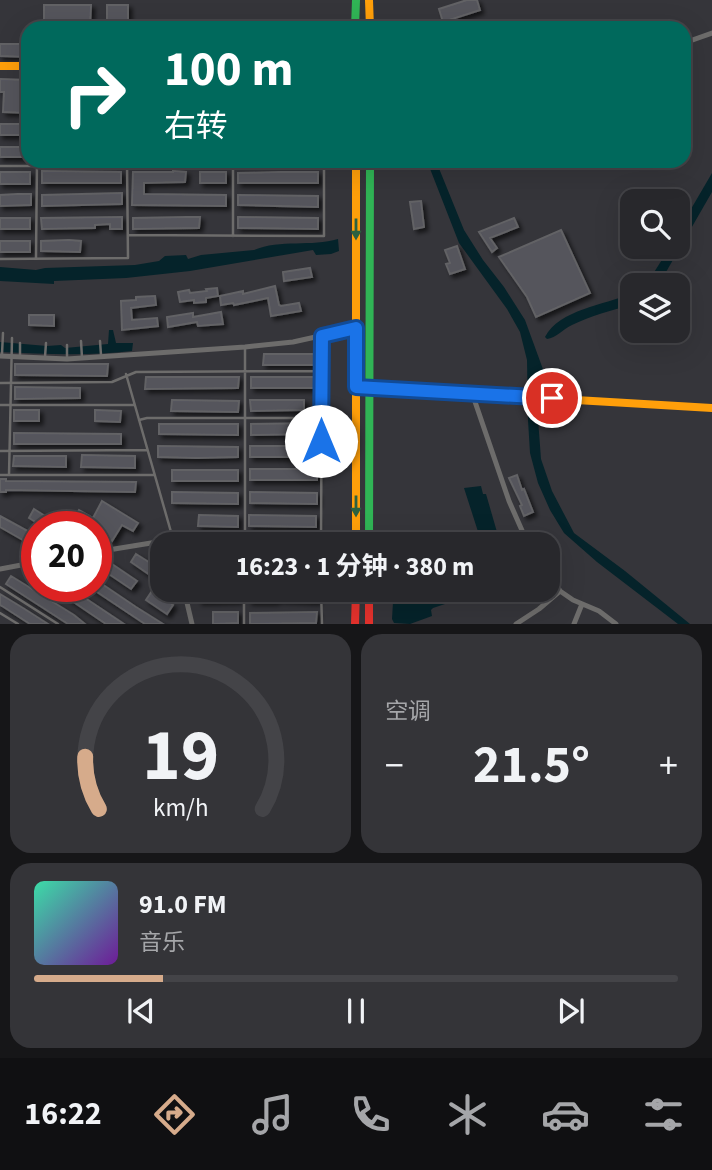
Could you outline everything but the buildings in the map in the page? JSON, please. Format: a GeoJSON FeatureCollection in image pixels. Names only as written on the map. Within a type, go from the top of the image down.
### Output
{"type":"FeatureCollection","features":[{"type":"Feature","properties":{"kind":"main road"},"geometry":{"type":"LineString","coordinates":[[355,21],[356,0]]}},
{"type":"Feature","properties":{"kind":"main road"},"geometry":{"type":"LineString","coordinates":[[369,0],[370,21]]}},
{"type":"Feature","properties":{"kind":"main road"},"geometry":{"type":"LineString","coordinates":[[0,66],[21,66]]}},
{"type":"Feature","properties":{"kind":"main road"},"geometry":{"type":"LineString","coordinates":[[356,168],[356,532]]}},
{"type":"Feature","properties":{"kind":"main road"},"geometry":{"type":"LineString","coordinates":[[369,532],[370,168]]}},
{"type":"Feature","properties":{"kind":"main road"},"geometry":{"type":"LineString","coordinates":[[356,387],[712,408]]}},
{"type":"Feature","properties":{"kind":"main road"},"geometry":{"type":"LineString","coordinates":[[355,602],[355,624]]}},
{"type":"Feature","properties":{"kind":"main road"},"geometry":{"type":"LineString","coordinates":[[369,602],[369,624]]}},
{"type":"Feature","properties":{"kind":"street"},"geometry":{"type":"LineString","coordinates":[[691,40],[712,33]]}},
{"type":"Feature","properties":{"kind":"street"},"geometry":{"type":"LineString","coordinates":[[1,356],[68,359],[245,347],[293,342],[356,328]]}},
{"type":"Feature","properties":{"kind":"street"},"geometry":{"type":"LineString","coordinates":[[472,393],[509,501],[523,532]]}},
{"type":"Feature","properties":{"kind":"street"},"geometry":{"type":"LineString","coordinates":[[112,550],[150,545]]}},
{"type":"Feature","properties":{"kind":"street"},"geometry":{"type":"LineString","coordinates":[[0,569],[21,565]]}},
{"type":"Feature","properties":{"kind":"street"},"geometry":{"type":"LineString","coordinates":[[560,591],[599,611],[616,624]]}},
{"type":"Feature","properties":{"kind":"street"},"geometry":{"type":"LineString","coordinates":[[187,602],[192,624]]}},
{"type":"Feature","properties":{"kind":"street"},"geometry":{"type":"LineString","coordinates":[[516,624],[547,602]]}},
{"type":"Feature","properties":{"kind":"street"},"geometry":{"type":"LineString","coordinates":[[574,624],[582,604]]}},
{"type":"Feature","properties":{"kind":"lane"},"geometry":{"type":"LineString","coordinates":[[0,166],[21,164]]}},
{"type":"Feature","properties":{"kind":"lane"},"geometry":{"type":"LineString","coordinates":[[36,258],[37,168]]}},
{"type":"Feature","properties":{"kind":"lane"},"geometry":{"type":"LineString","coordinates":[[0,258],[128,258],[127,168]]}},
{"type":"Feature","properties":{"kind":"lane"},"geometry":{"type":"LineString","coordinates":[[233,168],[233,236]]}},
{"type":"Feature","properties":{"kind":"lane"},"geometry":{"type":"LineString","coordinates":[[128,235],[324,236],[324,168]]}},
{"type":"Feature","properties":{"kind":"lane"},"geometry":{"type":"LineString","coordinates":[[1,356],[4,333]]}},
{"type":"Feature","properties":{"kind":"lane"},"geometry":{"type":"LineString","coordinates":[[321,532],[322,336]]}},
{"type":"Feature","properties":{"kind":"lane"},"geometry":{"type":"LineString","coordinates":[[9,475],[12,338]]}},
{"type":"Feature","properties":{"kind":"lane"},"geometry":{"type":"LineString","coordinates":[[81,341],[82,358]]}},
{"type":"Feature","properties":{"kind":"lane"},"geometry":{"type":"LineString","coordinates":[[100,341],[101,357]]}},
{"type":"Feature","properties":{"kind":"lane"},"geometry":{"type":"LineString","coordinates":[[20,343],[20,356]]}},
{"type":"Feature","properties":{"kind":"lane"},"geometry":{"type":"LineString","coordinates":[[45,358],[46,343]]}},
{"type":"Feature","properties":{"kind":"lane"},"geometry":{"type":"LineString","coordinates":[[67,345],[68,359]]}},
{"type":"Feature","properties":{"kind":"lane"},"geometry":{"type":"LineString","coordinates":[[244,532],[245,347]]}},
{"type":"Feature","properties":{"kind":"lane"},"geometry":{"type":"LineString","coordinates":[[0,383],[112,382],[136,372],[322,371]]}},
{"type":"Feature","properties":{"kind":"lane"},"geometry":{"type":"LineString","coordinates":[[126,374],[170,532]]}},
{"type":"Feature","properties":{"kind":"lane"},"geometry":{"type":"LineString","coordinates":[[0,405],[135,404]]}},
{"type":"Feature","properties":{"kind":"lane"},"geometry":{"type":"LineString","coordinates":[[139,420],[321,418]]}},
{"type":"Feature","properties":{"kind":"lane"},"geometry":{"type":"LineString","coordinates":[[0,451],[148,450]]}},
{"type":"Feature","properties":{"kind":"lane"},"geometry":{"type":"LineString","coordinates":[[0,475],[155,475]]}},
{"type":"Feature","properties":{"kind":"lane"},"geometry":{"type":"LineString","coordinates":[[0,587],[58,624]]}},
{"type":"Feature","properties":{"kind":"lane"},"geometry":{"type":"LineString","coordinates":[[244,602],[244,624]]}},
{"type":"Feature","properties":{"kind":"lane"},"geometry":{"type":"LineString","coordinates":[[321,602],[322,624]]}},
{"type":"Feature","properties":{"kind":"lane"},"geometry":{"type":"LineString","coordinates":[[0,613],[18,624]]}},
{"type":"Feature","properties":{"kind":"water"},"geometry":{"type":"Polygon","coordinates":[[[430,168],[439,168],[464,230],[525,320],[544,372],[541,377],[540,408],[564,409],[567,412],[566,416],[538,419],[541,459],[552,491],[574,533],[690,624],[678,624],[597,562],[564,533],[550,510],[538,483],[530,453],[527,360],[520,332],[507,309],[459,243],[430,168]]]}},
{"type":"Feature","properties":{"kind":"water"},"geometry":{"type":"Polygon","coordinates":[[[712,173],[712,192],[690,230],[690,211],[712,173]]]}},
{"type":"Feature","properties":{"kind":"water"},"geometry":{"type":"Polygon","coordinates":[[[338,239],[339,251],[331,254],[316,255],[313,250],[190,271],[126,278],[54,281],[54,284],[0,281],[0,267],[36,270],[135,265],[159,261],[165,256],[186,255],[188,259],[274,245],[318,243],[338,239]]]}},
{"type":"Feature","properties":{"kind":"water"},"geometry":{"type":"Polygon","coordinates":[[[662,259],[673,259],[665,273],[654,273],[662,259]]]}},
{"type":"Feature","properties":{"kind":"water"},"geometry":{"type":"Polygon","coordinates":[[[620,298],[620,308],[586,319],[550,338],[545,337],[561,320],[620,298]]]}},
{"type":"Feature","properties":{"kind":"water"},"geometry":{"type":"Polygon","coordinates":[[[109,330],[113,330],[116,343],[133,343],[132,351],[82,354],[0,352],[0,342],[61,345],[65,348],[108,344],[109,330]]]}},
{"type":"Feature","properties":{"kind":"water"},"geometry":{"type":"Polygon","coordinates":[[[481,486],[497,532],[478,532],[464,488],[481,486]]]}},
{"type":"Feature","properties":{"kind":"water"},"geometry":{"type":"Polygon","coordinates":[[[393,602],[450,602],[433,608],[432,616],[410,624],[394,623],[393,602]]]}},
{"type":"Feature","properties":{"kind":"traffic: fast"},"geometry":{"type":"LineString","coordinates":[[355,21],[356,0]]}},
{"type":"Feature","properties":{"kind":"traffic: fast"},"geometry":{"type":"LineString","coordinates":[[369,532],[370,168]]}},
{"type":"Feature","properties":{"kind":"traffic: slow"},"geometry":{"type":"LineString","coordinates":[[369,0],[370,21]]}},
{"type":"Feature","properties":{"kind":"traffic: slow"},"geometry":{"type":"LineString","coordinates":[[0,66],[21,66]]}},
{"type":"Feature","properties":{"kind":"traffic: slow"},"geometry":{"type":"LineString","coordinates":[[356,168],[356,532]]}},
{"type":"Feature","properties":{"kind":"traffic: slow"},"geometry":{"type":"LineString","coordinates":[[356,387],[712,408]]}},
{"type":"Feature","properties":{"kind":"traffic: jam"},"geometry":{"type":"LineString","coordinates":[[355,624],[356,602]]}},
{"type":"Feature","properties":{"kind":"traffic: jam"},"geometry":{"type":"LineString","coordinates":[[369,602],[369,624]]}},
{"type":"Feature","properties":{"kind":"route"},"geometry":{"type":"LineString","coordinates":[[321,441],[322,336],[356,328],[356,387],[552,398]]}}]}
